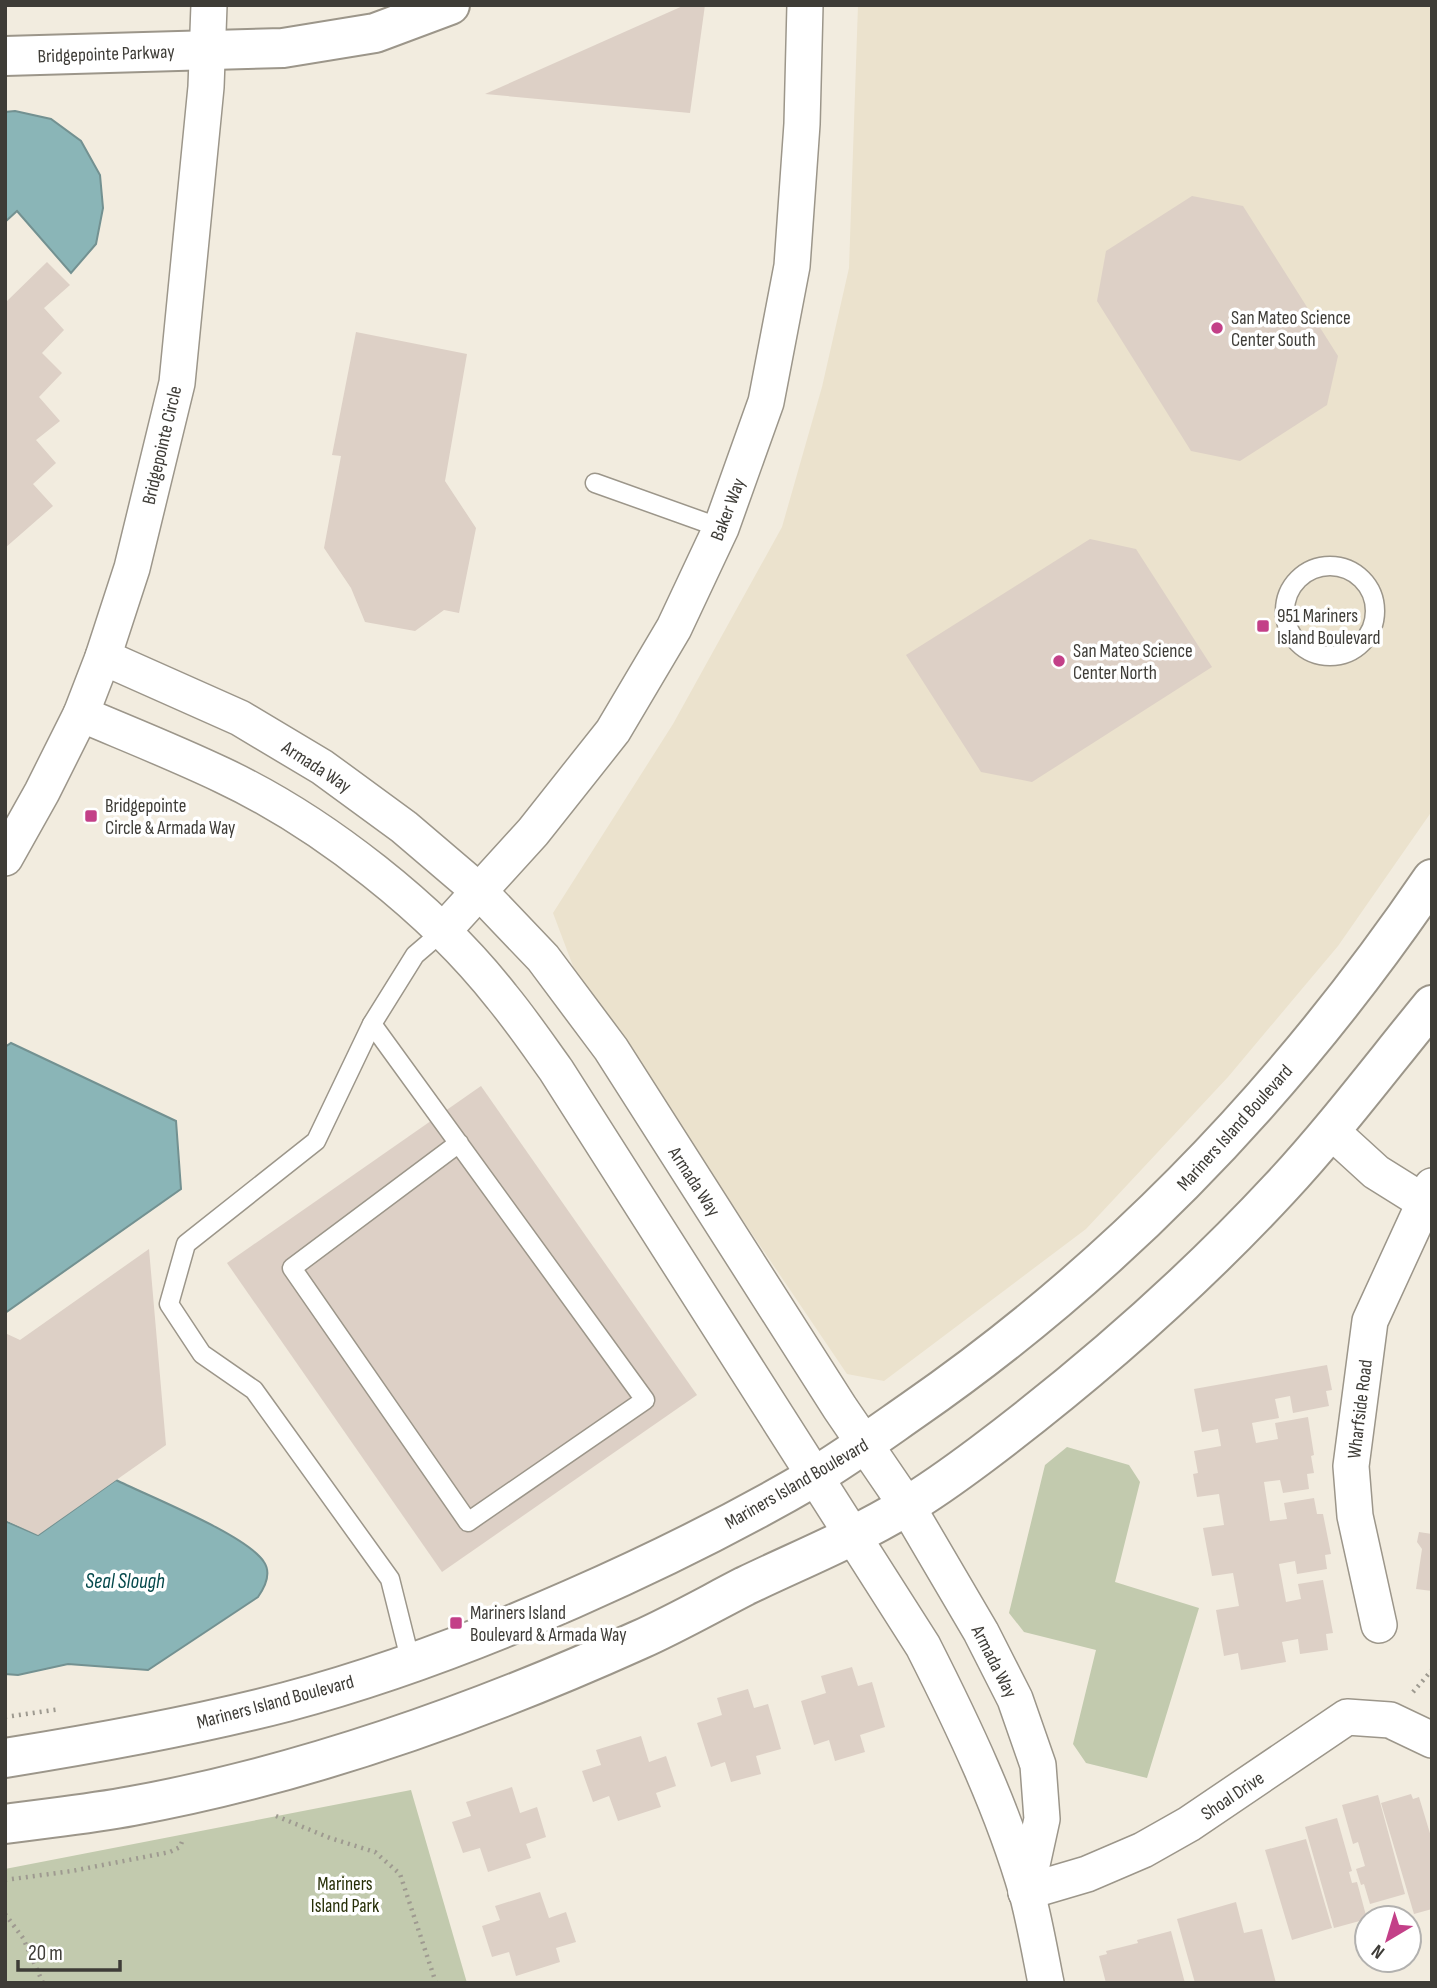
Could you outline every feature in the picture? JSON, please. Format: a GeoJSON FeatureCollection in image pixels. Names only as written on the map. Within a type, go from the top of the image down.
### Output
{"type":"FeatureCollection","features":[{"type":"Feature","properties":{"kind":"main road","name":"Bridgepointe Parkway"},"geometry":{"type":"LineString","coordinates":[[5,57],[283,48],[356,37],[392,28],[450,5]]}},
{"type":"Feature","properties":{"kind":"main road","name":"Mariners Island Boulevard"},"geometry":{"type":"LineString","coordinates":[[5,1758],[121,1738],[286,1702],[411,1663],[525,1620],[627,1575],[814,1477],[1013,1337],[1078,1283],[1149,1218],[1286,1072],[1364,975],[1432,879]]}},
{"type":"Feature","properties":{"kind":"main road"},"geometry":{"type":"LineString","coordinates":[[5,1824],[134,1806],[307,1765],[441,1721],[539,1684],[643,1638],[852,1536],[906,1506],[980,1455],[1130,1334],[1281,1188],[1432,1005]]}},
{"type":"Feature","properties":{"kind":"street","name":"Bridgepointe Circle"},"geometry":{"type":"LineString","coordinates":[[5,858],[81,714],[103,656],[132,568],[177,383],[208,51],[209,5]]}},
{"type":"Feature","properties":{"kind":"street","name":"Baker Way"},"geometry":{"type":"LineString","coordinates":[[443,931],[533,832],[613,731],[674,628],[721,528],[766,402],[792,266],[802,124],[805,5]]}},
{"type":"Feature","properties":{"kind":"street","name":"Armada Way"},"geometry":{"type":"LineString","coordinates":[[103,656],[240,718],[322,767],[404,827],[479,891],[543,958],[611,1049],[906,1506],[987,1643],[1015,1699],[1038,1765],[1042,1819],[1026,1892]]}},
{"type":"Feature","properties":{"kind":"street","name":"Armada Way"},"geometry":{"type":"LineString","coordinates":[[81,714],[224,775],[301,819],[379,874],[443,931],[502,996],[556,1070],[923,1646],[986,1779],[1026,1892],[1046,1983]]}},
{"type":"Feature","properties":{"kind":"street","name":"Wharfside Road"},"geometry":{"type":"LineString","coordinates":[[1330,1130],[1376,1172],[1428,1194],[1370,1321],[1351,1466],[1355,1516],[1379,1625]]}},
{"type":"Feature","properties":{"kind":"street","name":"Shoal Drive"},"geometry":{"type":"LineString","coordinates":[[1026,1892],[1087,1874],[1143,1850],[1189,1824],[1347,1717],[1390,1720],[1432,1740]]}},
{"type":"Feature","properties":{"kind":"lane"},"geometry":{"type":"LineString","coordinates":[[594,483],[721,528]]}},
{"type":"Feature","properties":{"kind":"lane"},"geometry":{"type":"LineString","coordinates":[[1326,566],[1354,573],[1366,584],[1373,598],[1375,613],[1372,629],[1364,641],[1352,651],[1323,656],[1309,651],[1289,631],[1285,617],[1286,602],[1291,589],[1300,578],[1312,570],[1326,566]]}},
{"type":"Feature","properties":{"kind":"lane"},"geometry":{"type":"LineString","coordinates":[[411,1663],[390,1579],[254,1390],[202,1354],[169,1304],[186,1244],[316,1141],[372,1024],[415,955],[443,931]]}},
{"type":"Feature","properties":{"kind":"lane"},"geometry":{"type":"LineString","coordinates":[[372,1024],[645,1401],[468,1522],[292,1268],[458,1143]]}},
{"type":"Feature","properties":{"kind":"path"},"geometry":{"type":"LineString","coordinates":[[276,1816],[330,1838],[375,1852],[400,1874],[436,1983]]}},
{"type":"Feature","properties":{"kind":"path"},"geometry":{"type":"LineString","coordinates":[[5,1880],[72,1871],[170,1852],[180,1847],[183,1839]]}},
{"type":"Feature","properties":{"kind":"path"},"geometry":{"type":"LineString","coordinates":[[5,1914],[23,1938],[43,1983]]}},
{"type":"Feature","properties":{"kind":"shaded area"},"geometry":{"type":"Polygon","coordinates":[[[858,5],[1432,5],[1432,811],[1338,946],[1228,1077],[1086,1229],[884,1381],[847,1374],[576,974],[553,913],[673,724],[782,527],[822,387],[849,268],[858,5]]]}},
{"type":"Feature","properties":{"kind":"green space"},"geometry":{"type":"Polygon","coordinates":[[[1067,1447],[1129,1465],[1140,1482],[1115,1582],[1199,1608],[1147,1778],[1086,1763],[1073,1744],[1096,1650],[1024,1632],[1009,1613],[1045,1465],[1067,1447]]]}},
{"type":"Feature","properties":{"kind":"green space","name":"Mariners Island Park"},"geometry":{"type":"Polygon","coordinates":[[[411,1790],[467,1983],[5,1983],[5,1869],[411,1790]]]}},
{"type":"Feature","properties":{"kind":"water"},"geometry":{"type":"Polygon","coordinates":[[[15,111],[51,119],[81,141],[100,175],[103,208],[96,244],[71,273],[17,211],[5,222],[5,112],[15,111]]]}},
{"type":"Feature","properties":{"kind":"water"},"geometry":{"type":"Polygon","coordinates":[[[11,1043],[176,1121],[181,1189],[5,1313],[5,1047],[11,1043]]]}},
{"type":"Feature","properties":{"kind":"water","name":"Seal Slough"},"geometry":{"type":"Polygon","coordinates":[[[116,1480],[218,1528],[254,1551],[264,1562],[267,1571],[263,1589],[258,1597],[148,1670],[68,1664],[18,1675],[5,1674],[5,1521],[38,1535],[116,1480]]]}},
{"type":"Feature","properties":{"kind":"building"},"geometry":{"type":"Polygon","coordinates":[[[685,5],[705,5],[690,113],[485,94],[685,5]]]}},
{"type":"Feature","properties":{"kind":"building","name":"San Mateo Science Center South"},"geometry":{"type":"Polygon","coordinates":[[[1192,196],[1243,206],[1338,356],[1327,405],[1240,461],[1191,451],[1097,301],[1106,251],[1192,196]]]}},
{"type":"Feature","properties":{"kind":"building"},"geometry":{"type":"Polygon","coordinates":[[[47,262],[70,285],[44,308],[64,330],[42,353],[62,373],[39,397],[60,421],[36,440],[56,463],[33,484],[53,506],[5,548],[5,303],[47,262]]]}},
{"type":"Feature","properties":{"kind":"building"},"geometry":{"type":"Polygon","coordinates":[[[356,332],[467,354],[445,481],[476,528],[459,613],[444,610],[415,631],[365,622],[351,588],[324,548],[341,456],[332,455],[356,332]]]}},
{"type":"Feature","properties":{"kind":"building","name":"San Mateo Science Center North"},"geometry":{"type":"Polygon","coordinates":[[[1090,539],[1136,549],[1212,667],[1032,782],[981,772],[906,655],[1090,539]]]}},
{"type":"Feature","properties":{"kind":"building"},"geometry":{"type":"Polygon","coordinates":[[[481,1086],[697,1395],[442,1572],[227,1263],[481,1086]]]}},
{"type":"Feature","properties":{"kind":"building"},"geometry":{"type":"Polygon","coordinates":[[[149,1249],[166,1445],[38,1535],[5,1520],[5,1333],[20,1340],[149,1249]]]}},
{"type":"Feature","properties":{"kind":"building"},"geometry":{"type":"Polygon","coordinates":[[[1327,1365],[1332,1390],[1326,1391],[1329,1406],[1293,1413],[1290,1396],[1275,1399],[1279,1418],[1252,1423],[1256,1443],[1278,1439],[1275,1423],[1308,1417],[1314,1455],[1311,1456],[1314,1473],[1307,1474],[1309,1489],[1283,1493],[1280,1480],[1264,1482],[1270,1521],[1287,1519],[1284,1503],[1314,1498],[1317,1514],[1323,1514],[1331,1554],[1325,1555],[1327,1569],[1297,1574],[1295,1561],[1279,1564],[1286,1602],[1301,1599],[1298,1584],[1323,1580],[1333,1633],[1326,1634],[1328,1650],[1300,1654],[1298,1639],[1282,1642],[1286,1662],[1241,1670],[1238,1653],[1224,1656],[1216,1610],[1239,1606],[1233,1573],[1212,1576],[1203,1528],[1224,1525],[1219,1494],[1197,1497],[1193,1474],[1198,1473],[1194,1451],[1221,1446],[1218,1429],[1202,1432],[1194,1389],[1327,1365]]]}},
{"type":"Feature","properties":{"kind":"building"},"geometry":{"type":"Polygon","coordinates":[[[1419,1532],[1432,1534],[1432,1591],[1416,1589],[1422,1549],[1417,1542],[1419,1532]]]}},
{"type":"Feature","properties":{"kind":"building"},"geometry":{"type":"Polygon","coordinates":[[[852,1667],[858,1686],[872,1682],[885,1727],[860,1735],[865,1752],[835,1761],[829,1740],[814,1745],[801,1701],[826,1693],[821,1676],[852,1667]]]}},
{"type":"Feature","properties":{"kind":"building"},"geometry":{"type":"Polygon","coordinates":[[[748,1689],[754,1708],[768,1704],[781,1749],[756,1756],[761,1774],[731,1782],[725,1762],[711,1767],[697,1723],[722,1715],[717,1698],[748,1689]]]}},
{"type":"Feature","properties":{"kind":"building"},"geometry":{"type":"Polygon","coordinates":[[[641,1736],[649,1762],[666,1756],[676,1786],[656,1793],[661,1807],[618,1821],[609,1796],[593,1802],[582,1771],[601,1765],[596,1750],[641,1736]]]}},
{"type":"Feature","properties":{"kind":"building"},"geometry":{"type":"Polygon","coordinates":[[[512,1787],[520,1813],[537,1807],[546,1837],[526,1844],[531,1858],[488,1872],[480,1848],[463,1853],[452,1822],[471,1816],[466,1802],[512,1787]]]}},
{"type":"Feature","properties":{"kind":"building"},"geometry":{"type":"Polygon","coordinates":[[[1411,1794],[1413,1799],[1419,1797],[1432,1840],[1432,1909],[1423,1912],[1423,1904],[1411,1904],[1381,1803],[1411,1794]]]}},
{"type":"Feature","properties":{"kind":"building"},"geometry":{"type":"Polygon","coordinates":[[[1378,1795],[1405,1894],[1370,1904],[1356,1869],[1365,1866],[1358,1842],[1353,1844],[1342,1805],[1378,1795]]]}},
{"type":"Feature","properties":{"kind":"building"},"geometry":{"type":"Polygon","coordinates":[[[1337,1818],[1352,1871],[1349,1872],[1352,1883],[1357,1882],[1363,1904],[1353,1904],[1353,1923],[1334,1928],[1305,1827],[1337,1818]]]}},
{"type":"Feature","properties":{"kind":"building"},"geometry":{"type":"Polygon","coordinates":[[[1306,1839],[1332,1928],[1292,1940],[1265,1850],[1306,1839]]]}},
{"type":"Feature","properties":{"kind":"building"},"geometry":{"type":"Polygon","coordinates":[[[540,1892],[549,1918],[566,1912],[576,1942],[556,1948],[560,1962],[516,1976],[509,1952],[492,1957],[482,1926],[500,1920],[495,1906],[540,1892]]]}},
{"type":"Feature","properties":{"kind":"building"},"geometry":{"type":"Polygon","coordinates":[[[1236,1902],[1244,1933],[1262,1929],[1276,1983],[1195,1983],[1177,1919],[1236,1902]]]}},
{"type":"Feature","properties":{"kind":"building"},"geometry":{"type":"Polygon","coordinates":[[[1171,1931],[1185,1983],[1106,1983],[1099,1956],[1107,1954],[1106,1951],[1138,1943],[1137,1940],[1171,1931]]]}},
{"type":"Feature","properties":{"kind":"place","name":"San Mateo Science Center South"},"geometry":{"type":"Point","coordinates":[1217,328]}},
{"type":"Feature","properties":{"kind":"place","name":"951 Mariners Island Boulevard"},"geometry":{"type":"Point","coordinates":[1263,626]}},
{"type":"Feature","properties":{"kind":"place","name":"San Mateo Science Center North"},"geometry":{"type":"Point","coordinates":[1059,661]}},
{"type":"Feature","properties":{"kind":"place","name":"Bridgepointe Circle & Armada Way"},"geometry":{"type":"Point","coordinates":[91,816]}},
{"type":"Feature","properties":{"kind":"place","name":"Mariners Island Boulevard & Armada Way"},"geometry":{"type":"Point","coordinates":[456,1623]}}]}
